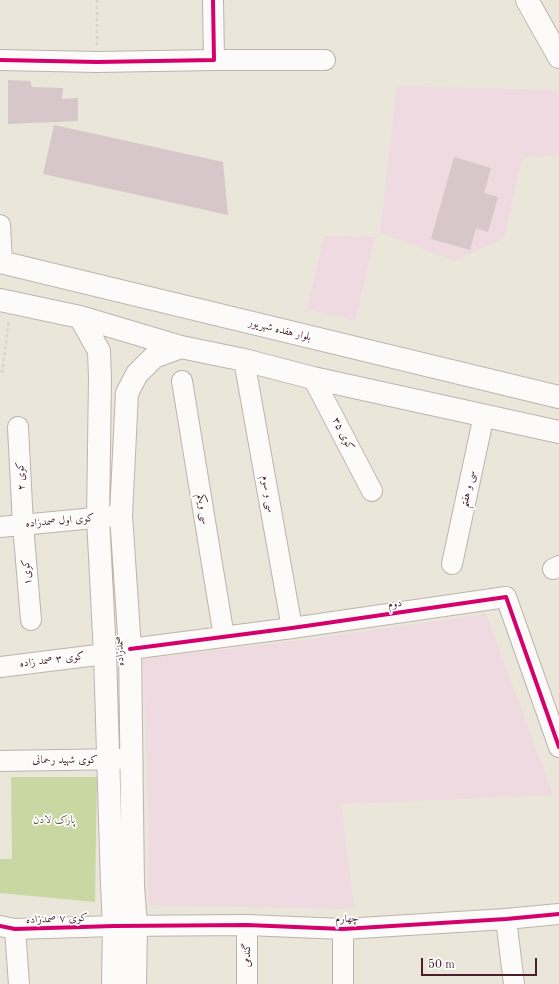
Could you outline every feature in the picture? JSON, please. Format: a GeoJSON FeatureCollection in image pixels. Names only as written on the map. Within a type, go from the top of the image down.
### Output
{"type":"FeatureCollection","features":[{"type":"Feature","properties":{"kind":"main road"},"geometry":{"type":"LineString","coordinates":[[527,0],[559,57]]}},
{"type":"Feature","properties":{"kind":"main road","name":"بلوار هفده شهریور"},"geometry":{"type":"LineString","coordinates":[[1,263],[559,398]]}},
{"type":"Feature","properties":{"kind":"main road"},"geometry":{"type":"LineString","coordinates":[[6,301],[80,317],[181,347],[244,360],[313,378],[559,432]]}},
{"type":"Feature","properties":{"kind":"main road","name":"صمدزاده"},"geometry":{"type":"LineString","coordinates":[[80,317],[99,351],[98,518],[105,654],[114,926],[113,984]]}},
{"type":"Feature","properties":{"kind":"main road","name":"صمدزاده"},"geometry":{"type":"LineString","coordinates":[[135,984],[136,926],[132,886],[130,649],[121,516],[127,393],[137,374],[154,357],[181,347]]}},
{"type":"Feature","properties":{"kind":"main road"},"geometry":{"type":"LineString","coordinates":[[105,654],[130,649]]}},
{"type":"Feature","properties":{"kind":"street"},"geometry":{"type":"LineString","coordinates":[[213,0],[214,60]]}},
{"type":"Feature","properties":{"kind":"street"},"geometry":{"type":"LineString","coordinates":[[0,60],[97,62],[325,60]]}},
{"type":"Feature","properties":{"kind":"street"},"geometry":{"type":"LineString","coordinates":[[0,225],[1,263]]}},
{"type":"Feature","properties":{"kind":"street","name":"سی و سوم"},"geometry":{"type":"LineString","coordinates":[[244,360],[292,628]]}},
{"type":"Feature","properties":{"kind":"street","name":"کوی ۳۵"},"geometry":{"type":"LineString","coordinates":[[313,378],[372,491]]}},
{"type":"Feature","properties":{"kind":"street","name":"سی ویکم"},"geometry":{"type":"LineString","coordinates":[[182,381],[224,637]]}},
{"type":"Feature","properties":{"kind":"street","name":"سی و هفتم"},"geometry":{"type":"LineString","coordinates":[[452,564],[484,415]]}},
{"type":"Feature","properties":{"kind":"street","name":"کوی ۲"},"geometry":{"type":"LineString","coordinates":[[18,427],[23,525]]}},
{"type":"Feature","properties":{"kind":"street","name":"کوی اول صمدزاده"},"geometry":{"type":"LineString","coordinates":[[0,527],[121,516]]}},
{"type":"Feature","properties":{"kind":"street","name":"کوی۱"},"geometry":{"type":"LineString","coordinates":[[23,525],[31,620]]}},
{"type":"Feature","properties":{"kind":"street","name":"دوم"},"geometry":{"type":"LineString","coordinates":[[130,649],[292,628],[506,597],[559,747]]}},
{"type":"Feature","properties":{"kind":"street","name":"کوی ۳ صمد زاده"},"geometry":{"type":"LineString","coordinates":[[0,667],[105,654]]}},
{"type":"Feature","properties":{"kind":"street","name":"کوی شهید رحمانی"},"geometry":{"type":"LineString","coordinates":[[0,761],[131,759]]}},
{"type":"Feature","properties":{"kind":"street","name":"چهارم"},"geometry":{"type":"LineString","coordinates":[[136,926],[247,925],[343,929],[506,919],[559,914]]}},
{"type":"Feature","properties":{"kind":"street"},"geometry":{"type":"LineString","coordinates":[[506,919],[514,984]]}},
{"type":"Feature","properties":{"kind":"street","name":"گندمی"},"geometry":{"type":"LineString","coordinates":[[247,925],[247,984]]}},
{"type":"Feature","properties":{"kind":"street","name":"کوی ۷ صمدزاده"},"geometry":{"type":"LineString","coordinates":[[7,927],[136,926]]}},
{"type":"Feature","properties":{"kind":"street"},"geometry":{"type":"LineString","coordinates":[[7,927],[19,984]]}},
{"type":"Feature","properties":{"kind":"street"},"geometry":{"type":"LineString","coordinates":[[343,929],[343,984]]}},
{"type":"Feature","properties":{"kind":"path"},"geometry":{"type":"LineString","coordinates":[[97,0],[97,62]]}},
{"type":"Feature","properties":{"kind":"path"},"geometry":{"type":"LineString","coordinates":[[2,372],[6,301]]}},
{"type":"Feature","properties":{"kind":"shaded area"},"geometry":{"type":"Polygon","coordinates":[[[397,86],[555,90],[559,97],[559,155],[522,158],[504,238],[454,261],[380,232],[397,86]]]}},
{"type":"Feature","properties":{"kind":"shaded area"},"geometry":{"type":"Polygon","coordinates":[[[324,236],[375,237],[355,321],[307,309],[324,236]]]}},
{"type":"Feature","properties":{"kind":"shaded area"},"geometry":{"type":"Polygon","coordinates":[[[486,614],[553,795],[341,804],[354,909],[148,905],[149,829],[143,659],[319,638],[486,614]]]}},
{"type":"Feature","properties":{"kind":"green space","name":"پارک لادن"},"geometry":{"type":"Polygon","coordinates":[[[11,777],[97,777],[95,902],[0,893],[0,859],[12,859],[11,777]]]}},
{"type":"Feature","properties":{"kind":"building"},"geometry":{"type":"Polygon","coordinates":[[[8,80],[30,81],[32,87],[63,88],[62,99],[78,98],[78,121],[8,124],[8,80]]]}},
{"type":"Feature","properties":{"kind":"building"},"geometry":{"type":"Polygon","coordinates":[[[54,125],[223,162],[228,215],[43,174],[54,125]]]}},
{"type":"Feature","properties":{"kind":"building"},"geometry":{"type":"Polygon","coordinates":[[[454,157],[491,168],[484,193],[498,197],[488,232],[476,228],[470,250],[431,239],[454,157]]]}},
{"type":"Feature","properties":{"kind":"cycle path"},"geometry":{"type":"LineString","coordinates":[[0,60],[97,62],[214,60],[213,0]]}},
{"type":"Feature","properties":{"kind":"cycle path"},"geometry":{"type":"LineString","coordinates":[[130,649],[292,628],[506,597],[559,747]]}},
{"type":"Feature","properties":{"kind":"cycle path"},"geometry":{"type":"LineString","coordinates":[[0,926],[15,929],[114,926],[247,925],[343,929],[506,919],[559,914]]}}]}
